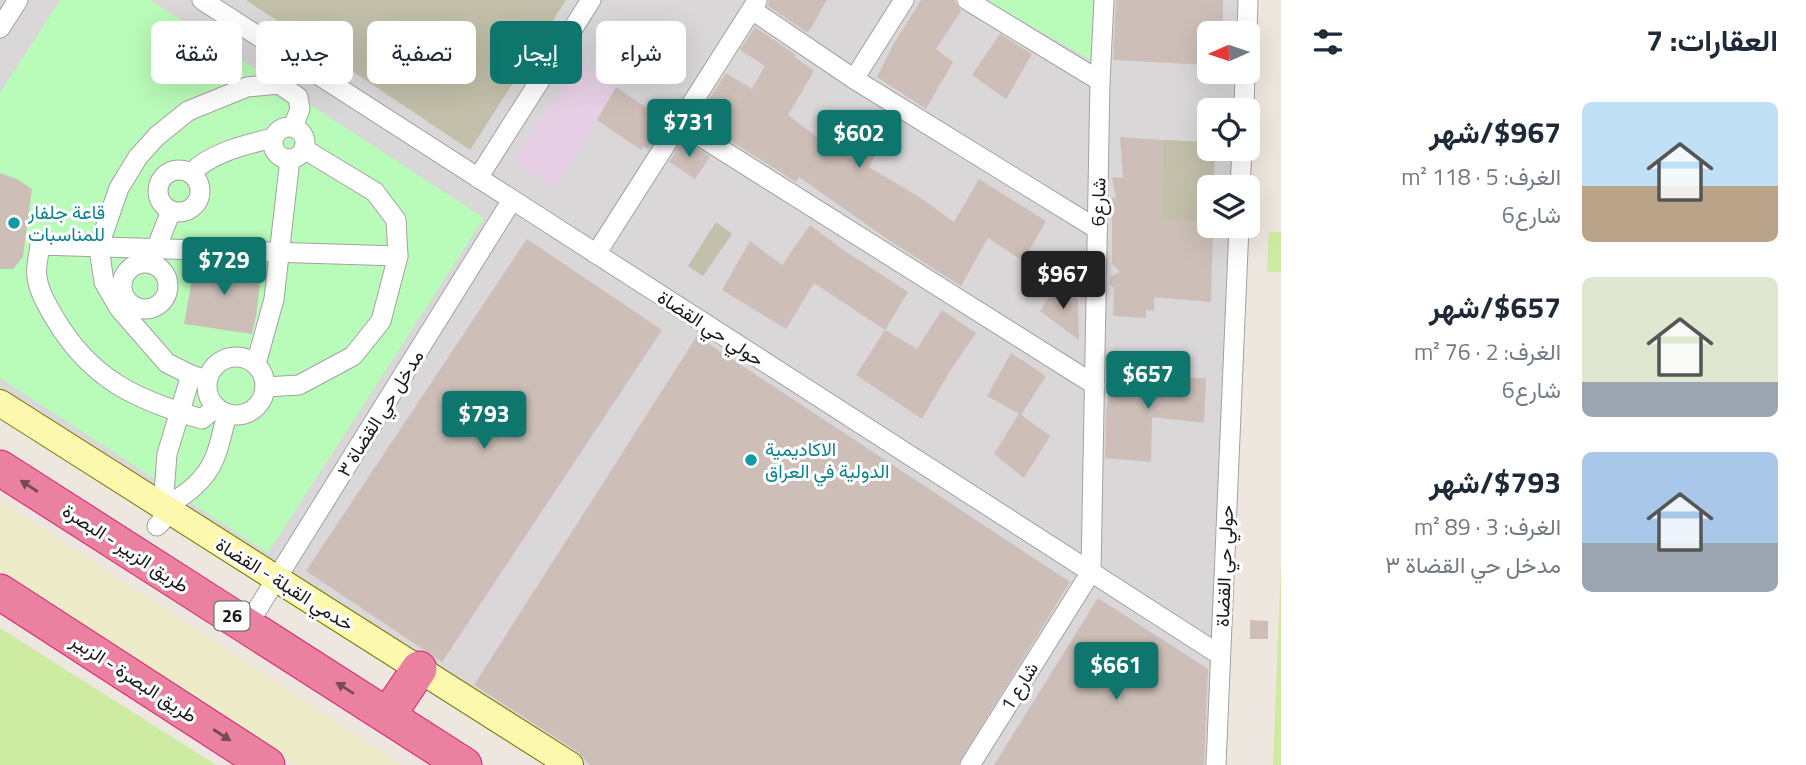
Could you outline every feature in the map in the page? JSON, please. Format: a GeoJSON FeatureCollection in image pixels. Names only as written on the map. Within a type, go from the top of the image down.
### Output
{"type":"FeatureCollection","features":[{"type":"Feature","properties":{"kind":"highway","name":"طريق الزبير - البصرة"},"geometry":{"type":"LineString","coordinates":[[0,468],[464,765]]}},
{"type":"Feature","properties":{"kind":"highway","name":"طريق البصرة - الزبير"},"geometry":{"type":"LineString","coordinates":[[0,592],[267,765]]}},
{"type":"Feature","properties":{"kind":"highway"},"geometry":{"type":"LineString","coordinates":[[388,716],[419,669]]}},
{"type":"Feature","properties":{"kind":"street"},"geometry":{"type":"LineString","coordinates":[[0,27],[18,0]]}},
{"type":"Feature","properties":{"kind":"street","name":"حولي حي القضاة"},"geometry":{"type":"LineString","coordinates":[[202,0],[1220,655]]}},
{"type":"Feature","properties":{"kind":"street"},"geometry":{"type":"LineString","coordinates":[[478,178],[591,0]]}},
{"type":"Feature","properties":{"kind":"street"},"geometry":{"type":"LineString","coordinates":[[853,79],[904,0]]}},
{"type":"Feature","properties":{"kind":"street"},"geometry":{"type":"LineString","coordinates":[[967,0],[1100,81]]}},
{"type":"Feature","properties":{"kind":"street","name":"شارع6"},"geometry":{"type":"LineString","coordinates":[[1091,572],[1100,81],[1104,0]]}},
{"type":"Feature","properties":{"kind":"street"},"geometry":{"type":"LineString","coordinates":[[1247,21],[1248,0]]}},
{"type":"Feature","properties":{"kind":"street"},"geometry":{"type":"LineString","coordinates":[[596,254],[755,5],[853,79],[1097,229]]}},
{"type":"Feature","properties":{"kind":"street"},"geometry":{"type":"LineString","coordinates":[[160,516],[167,454],[179,412],[199,377],[218,362],[238,356],[256,364],[261,371],[265,387],[263,398],[248,412],[238,415],[222,410],[199,377],[167,363],[119,308],[104,282],[100,255],[119,188],[138,157],[157,136],[188,111],[247,87],[279,84],[298,97],[300,109],[293,127]]}},
{"type":"Feature","properties":{"kind":"street"},"geometry":{"type":"LineString","coordinates":[[679,123],[1095,384]]}},
{"type":"Feature","properties":{"kind":"street"},"geometry":{"type":"LineString","coordinates":[[256,364],[274,299],[279,252],[297,154],[305,140],[300,131],[293,127],[284,127],[277,131],[273,138],[276,153],[282,158],[297,154],[375,192],[396,220],[398,256],[382,321],[353,356],[299,385],[265,387]]}},
{"type":"Feature","properties":{"kind":"street"},"geometry":{"type":"LineString","coordinates":[[191,173],[234,147],[273,138]]}},
{"type":"Feature","properties":{"kind":"street"},"geometry":{"type":"LineString","coordinates":[[180,170],[191,173],[198,181],[198,201],[190,209],[171,211],[162,204],[158,193],[160,181],[168,173],[180,170]]}},
{"type":"Feature","properties":{"kind":"street","name":"مدخل حي القضاة ٣"},"geometry":{"type":"LineString","coordinates":[[247,626],[512,200]]}},
{"type":"Feature","properties":{"kind":"street"},"geometry":{"type":"LineString","coordinates":[[153,256],[171,211]]}},
{"type":"Feature","properties":{"kind":"street","name":"حولي حي القضاة"},"geometry":{"type":"LineString","coordinates":[[1216,765],[1238,238]]}},
{"type":"Feature","properties":{"kind":"street"},"geometry":{"type":"LineString","coordinates":[[222,410],[202,419],[179,412],[114,385],[81,356],[43,298],[36,275],[40,245],[101,247],[153,256],[279,252],[398,256]]}},
{"type":"Feature","properties":{"kind":"street","name":"خدمي القبلة - القضاة"},"geometry":{"type":"LineString","coordinates":[[0,403],[160,516],[277,579],[570,765]]}},
{"type":"Feature","properties":{"kind":"street"},"geometry":{"type":"LineString","coordinates":[[160,516],[195,487],[215,459],[222,410]]}},
{"type":"Feature","properties":{"kind":"street","name":"شارع 1"},"geometry":{"type":"LineString","coordinates":[[970,765],[1091,572]]}},
{"type":"Feature","properties":{"kind":"shaded area"},"geometry":{"type":"Polygon","coordinates":[[[0,0],[1253,0],[1252,21],[1197,21],[1197,84],[1249,84],[1249,98],[1197,98],[1197,161],[1246,161],[1245,175],[1197,175],[1197,238],[1242,238],[1220,765],[569,765],[0,403],[0,0]]]}},
{"type":"Feature","properties":{"kind":"shaded area"},"geometry":{"type":"Polygon","coordinates":[[[246,0],[566,0],[553,21],[490,21],[490,84],[512,84],[470,150],[371,84],[476,84],[476,21],[367,21],[367,81],[353,72],[353,21],[277,21],[246,0]]]}},
{"type":"Feature","properties":{"kind":"shaded area"},"geometry":{"type":"Polygon","coordinates":[[[582,63],[596,73],[596,84],[612,84],[616,87],[556,188],[513,160],[564,84],[582,84],[582,63]]]}},
{"type":"Feature","properties":{"kind":"shaded area"},"geometry":{"type":"Polygon","coordinates":[[[1163,140],[1197,141],[1197,161],[1215,161],[1214,175],[1197,175],[1197,222],[1161,220],[1163,140]]]}},
{"type":"Feature","properties":{"kind":"shaded area"},"geometry":{"type":"Polygon","coordinates":[[[716,222],[732,234],[703,276],[688,266],[716,222]]]}},
{"type":"Feature","properties":{"kind":"shaded area"},"geometry":{"type":"Polygon","coordinates":[[[0,501],[402,765],[298,765],[0,574],[0,501]]]}},
{"type":"Feature","properties":{"kind":"green space"},"geometry":{"type":"Polygon","coordinates":[[[60,0],[150,0],[182,21],[151,21],[151,84],[242,84],[242,60],[256,69],[256,84],[279,84],[484,218],[268,553],[0,378],[0,93],[60,0]]]}},
{"type":"Feature","properties":{"kind":"green space"},"geometry":{"type":"Polygon","coordinates":[[[985,0],[1093,0],[1091,60],[985,0]]]}},
{"type":"Feature","properties":{"kind":"green space"},"geometry":{"type":"Polygon","coordinates":[[[1269,232],[1281,232],[1281,272],[1267,272],[1269,232]]]}},
{"type":"Feature","properties":{"kind":"green space"},"geometry":{"type":"Polygon","coordinates":[[[1281,564],[1281,765],[1273,765],[1281,564]]]}},
{"type":"Feature","properties":{"kind":"green space"},"geometry":{"type":"Polygon","coordinates":[[[0,628],[216,765],[0,765],[0,628]]]}},
{"type":"Feature","properties":{"kind":"building"},"geometry":{"type":"Polygon","coordinates":[[[769,0],[827,0],[808,33],[768,6],[769,0]]]}},
{"type":"Feature","properties":{"kind":"building"},"geometry":{"type":"Polygon","coordinates":[[[921,0],[954,0],[961,11],[936,49],[953,62],[926,109],[877,77],[921,0]]]}},
{"type":"Feature","properties":{"kind":"building"},"geometry":{"type":"Polygon","coordinates":[[[1116,0],[1223,0],[1223,21],[1197,21],[1197,64],[1113,60],[1116,0]]]}},
{"type":"Feature","properties":{"kind":"building"},"geometry":{"type":"Polygon","coordinates":[[[755,27],[814,71],[788,115],[821,140],[853,159],[878,111],[894,122],[869,167],[921,198],[954,222],[979,179],[1046,221],[1023,261],[988,238],[961,286],[890,241],[799,177],[796,182],[696,119],[726,73],[752,89],[765,66],[740,50],[755,27]]]}},
{"type":"Feature","properties":{"kind":"building"},"geometry":{"type":"Polygon","coordinates":[[[1000,34],[1032,54],[1006,99],[972,75],[1000,34]]]}},
{"type":"Feature","properties":{"kind":"building"},"geometry":{"type":"Polygon","coordinates":[[[616,87],[666,121],[648,149],[644,146],[641,150],[597,120],[616,87]]]}},
{"type":"Feature","properties":{"kind":"building"},"geometry":{"type":"Polygon","coordinates":[[[1120,137],[1163,140],[1161,220],[1197,222],[1197,238],[1213,238],[1211,302],[1154,297],[1154,311],[1146,310],[1146,318],[1113,316],[1114,288],[1110,285],[1110,277],[1120,272],[1112,264],[1112,197],[1116,198],[1112,177],[1123,178],[1120,137]]]}},
{"type":"Feature","properties":{"kind":"building"},"geometry":{"type":"Polygon","coordinates":[[[683,140],[710,157],[695,179],[669,162],[683,140]]]}},
{"type":"Feature","properties":{"kind":"building","name":"قاعة جلفار للمناسبات"},"geometry":{"type":"Polygon","coordinates":[[[0,173],[17,179],[32,189],[23,257],[13,269],[0,269],[0,173]]]}},
{"type":"Feature","properties":{"kind":"building"},"geometry":{"type":"Polygon","coordinates":[[[810,225],[908,292],[885,330],[814,283],[786,329],[722,290],[750,241],[782,265],[810,225]]]}},
{"type":"Feature","properties":{"kind":"building"},"geometry":{"type":"Polygon","coordinates":[[[527,239],[662,330],[442,662],[306,571],[527,239]]]}},
{"type":"Feature","properties":{"kind":"building"},"geometry":{"type":"Polygon","coordinates":[[[195,262],[262,266],[252,334],[184,324],[195,262]]]}},
{"type":"Feature","properties":{"kind":"building"},"geometry":{"type":"Polygon","coordinates":[[[1056,286],[1078,299],[1079,340],[1040,311],[1056,286]]]}},
{"type":"Feature","properties":{"kind":"building"},"geometry":{"type":"Polygon","coordinates":[[[942,310],[976,333],[922,419],[856,375],[885,330],[917,349],[942,310]]]}},
{"type":"Feature","properties":{"kind":"building","name":"الاكاديمية الدولية في العراق"},"geometry":{"type":"Polygon","coordinates":[[[697,336],[1070,582],[958,765],[590,765],[578,752],[474,685],[697,336]]]}},
{"type":"Feature","properties":{"kind":"building"},"geometry":{"type":"Polygon","coordinates":[[[1011,353],[1046,376],[1021,415],[987,396],[1011,353]]]}},
{"type":"Feature","properties":{"kind":"building"},"geometry":{"type":"Polygon","coordinates":[[[1111,375],[1206,378],[1204,423],[1152,417],[1151,462],[1105,458],[1106,413],[1111,375]]]}},
{"type":"Feature","properties":{"kind":"building"},"geometry":{"type":"Polygon","coordinates":[[[1019,413],[1050,436],[1024,478],[994,454],[1019,413]]]}},
{"type":"Feature","properties":{"kind":"building"},"geometry":{"type":"Polygon","coordinates":[[[1098,598],[1208,669],[1204,765],[994,765],[1098,598]]]}},
{"type":"Feature","properties":{"kind":"building"},"geometry":{"type":"Polygon","coordinates":[[[1250,620],[1268,621],[1268,639],[1250,639],[1250,620]]]}},
{"type":"Feature","properties":{"kind":"place","name":"قاعة جلفار للمناسبات"},"geometry":{"type":"Point","coordinates":[14,223]}},
{"type":"Feature","properties":{"kind":"place","name":"الاكاديمية الدولية في العراق"},"geometry":{"type":"Point","coordinates":[751,460]}}]}
